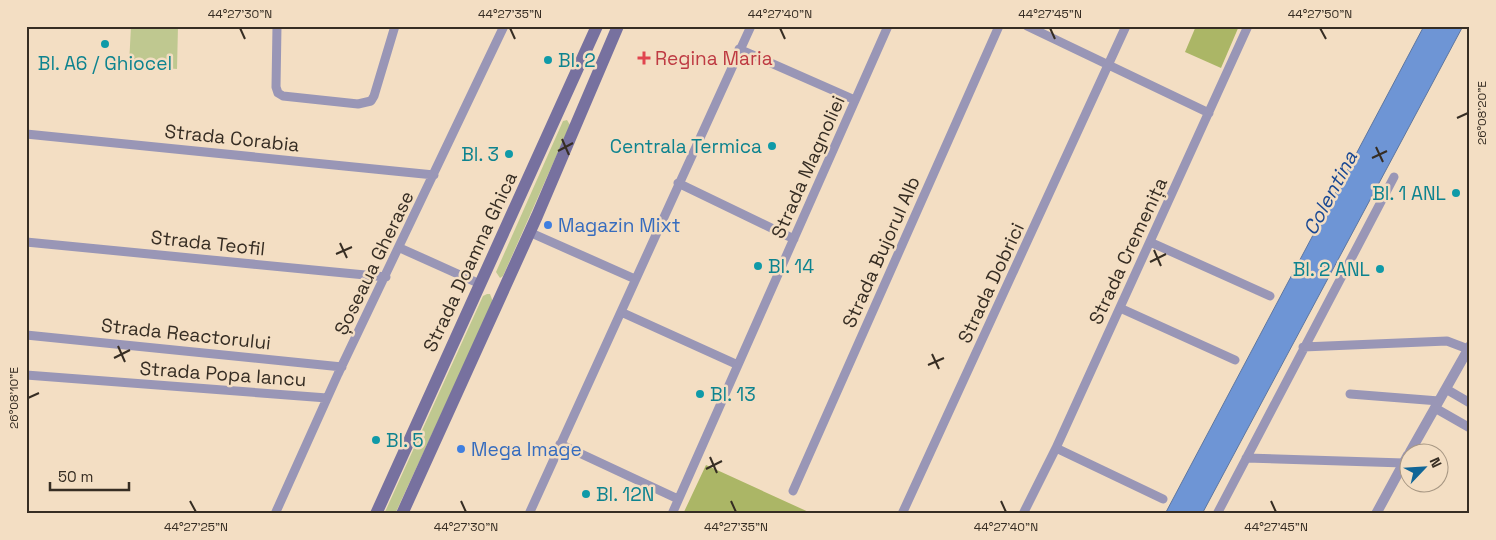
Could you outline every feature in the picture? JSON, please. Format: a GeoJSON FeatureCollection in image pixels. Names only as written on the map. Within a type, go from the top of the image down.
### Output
{"type":"FeatureCollection","features":[{"type":"Feature","properties":{"kind":"main road","name":"Strada Doamna Ghica"},"geometry":{"type":"LineString","coordinates":[[376,514],[480,284],[525,190],[597,26]]}},
{"type":"Feature","properties":{"kind":"main road"},"geometry":{"type":"LineString","coordinates":[[402,514],[529,232],[618,26]]}},
{"type":"Feature","properties":{"kind":"street"},"geometry":{"type":"LineString","coordinates":[[277,26],[276,87],[278,93],[283,96],[358,104],[371,101],[374,96],[395,26]]}},
{"type":"Feature","properties":{"kind":"street","name":"Șoseaua Gherase"},"geometry":{"type":"LineString","coordinates":[[275,514],[327,398],[504,26]]}},
{"type":"Feature","properties":{"kind":"street"},"geometry":{"type":"LineString","coordinates":[[529,514],[750,26]]}},
{"type":"Feature","properties":{"kind":"street","name":"Strada Magnoliei"},"geometry":{"type":"LineString","coordinates":[[672,514],[888,26]]}},
{"type":"Feature","properties":{"kind":"street","name":"Strada Bujorul Alb"},"geometry":{"type":"LineString","coordinates":[[793,491],[999,26]]}},
{"type":"Feature","properties":{"kind":"street"},"geometry":{"type":"LineString","coordinates":[[1027,26],[1209,113]]}},
{"type":"Feature","properties":{"kind":"street","name":"Strada Dobrici"},"geometry":{"type":"LineString","coordinates":[[902,514],[1126,26]]}},
{"type":"Feature","properties":{"kind":"street","name":"Strada Cremenița"},"geometry":{"type":"LineString","coordinates":[[1023,514],[1056,448],[1248,26]]}},
{"type":"Feature","properties":{"kind":"street"},"geometry":{"type":"LineString","coordinates":[[739,49],[855,100]]}},
{"type":"Feature","properties":{"kind":"street","name":"Strada Corabia"},"geometry":{"type":"LineString","coordinates":[[26,134],[434,176]]}},
{"type":"Feature","properties":{"kind":"street"},"geometry":{"type":"LineString","coordinates":[[1217,514],[1303,347],[1394,177]]}},
{"type":"Feature","properties":{"kind":"street"},"geometry":{"type":"LineString","coordinates":[[678,183],[794,238]]}},
{"type":"Feature","properties":{"kind":"street"},"geometry":{"type":"LineString","coordinates":[[529,232],[635,279]]}},
{"type":"Feature","properties":{"kind":"street","name":"Strada Teofil"},"geometry":{"type":"LineString","coordinates":[[26,242],[386,277]]}},
{"type":"Feature","properties":{"kind":"street"},"geometry":{"type":"LineString","coordinates":[[1150,242],[1270,296]]}},
{"type":"Feature","properties":{"kind":"street"},"geometry":{"type":"LineString","coordinates":[[400,248],[480,284]]}},
{"type":"Feature","properties":{"kind":"street"},"geometry":{"type":"LineString","coordinates":[[1120,308],[1235,360]]}},
{"type":"Feature","properties":{"kind":"street"},"geometry":{"type":"LineString","coordinates":[[621,312],[738,365]]}},
{"type":"Feature","properties":{"kind":"street","name":"Strada Reactorului"},"geometry":{"type":"LineString","coordinates":[[26,334],[342,367]]}},
{"type":"Feature","properties":{"kind":"street"},"geometry":{"type":"LineString","coordinates":[[1303,347],[1448,341],[1469,348],[1416,442]]}},
{"type":"Feature","properties":{"kind":"street","name":"Strada Popa Iancu"},"geometry":{"type":"LineString","coordinates":[[26,375],[327,398]]}},
{"type":"Feature","properties":{"kind":"street"},"geometry":{"type":"LineString","coordinates":[[1446,389],[1470,403]]}},
{"type":"Feature","properties":{"kind":"street"},"geometry":{"type":"LineString","coordinates":[[1350,394],[1437,405],[1470,428]]}},
{"type":"Feature","properties":{"kind":"street"},"geometry":{"type":"LineString","coordinates":[[560,444],[678,499]]}},
{"type":"Feature","properties":{"kind":"street"},"geometry":{"type":"LineString","coordinates":[[1056,448],[1163,499]]}},
{"type":"Feature","properties":{"kind":"street"},"geometry":{"type":"LineString","coordinates":[[1246,458],[1398,457]]}},
{"type":"Feature","properties":{"kind":"street"},"geometry":{"type":"LineString","coordinates":[[1376,514],[1398,475]]}},
{"type":"Feature","properties":{"kind":"green space"},"geometry":{"type":"Polygon","coordinates":[[[131,26],[178,26],[177,69],[129,65],[131,26]]]}},
{"type":"Feature","properties":{"kind":"green space"},"geometry":{"type":"Polygon","coordinates":[[[1196,26],[1239,26],[1221,68],[1185,52],[1196,26]]]}},
{"type":"Feature","properties":{"kind":"green space"},"geometry":{"type":"Polygon","coordinates":[[[567,120],[570,125],[503,276],[500,278],[496,272],[563,121],[567,120]]]}},
{"type":"Feature","properties":{"kind":"green space"},"geometry":{"type":"Polygon","coordinates":[[[490,294],[493,302],[395,514],[384,514],[483,296],[490,294]]]}},
{"type":"Feature","properties":{"kind":"green space"},"geometry":{"type":"Polygon","coordinates":[[[706,465],[813,514],[683,514],[706,465]]]}},
{"type":"Feature","properties":{"kind":"water"},"geometry":{"type":"Polygon","coordinates":[[[1424,26],[1463,26],[1202,514],[1165,514],[1424,26]]]}},
{"type":"Feature","properties":{"kind":"place","name":"Bl. A6 / Ghiocel"},"geometry":{"type":"Point","coordinates":[105,44]}},
{"type":"Feature","properties":{"kind":"place","name":"Regina Maria"},"geometry":{"type":"Point","coordinates":[644,58]}},
{"type":"Feature","properties":{"kind":"place","name":"Bl. 2"},"geometry":{"type":"Point","coordinates":[548,60]}},
{"type":"Feature","properties":{"kind":"place","name":"Centrala Termica"},"geometry":{"type":"Point","coordinates":[772,146]}},
{"type":"Feature","properties":{"kind":"place","name":"Bl. 3"},"geometry":{"type":"Point","coordinates":[509,154]}},
{"type":"Feature","properties":{"kind":"place","name":"Bl. 1 ANL"},"geometry":{"type":"Point","coordinates":[1456,193]}},
{"type":"Feature","properties":{"kind":"place","name":"Magazin Mixt"},"geometry":{"type":"Point","coordinates":[548,225]}},
{"type":"Feature","properties":{"kind":"place","name":"Bl. 14"},"geometry":{"type":"Point","coordinates":[758,266]}},
{"type":"Feature","properties":{"kind":"place","name":"Bl. 2 ANL"},"geometry":{"type":"Point","coordinates":[1380,269]}},
{"type":"Feature","properties":{"kind":"place","name":"Bl. 13"},"geometry":{"type":"Point","coordinates":[700,394]}},
{"type":"Feature","properties":{"kind":"place","name":"Bl. 5"},"geometry":{"type":"Point","coordinates":[376,440]}},
{"type":"Feature","properties":{"kind":"place","name":"Mega Image"},"geometry":{"type":"Point","coordinates":[461,449]}},
{"type":"Feature","properties":{"kind":"place","name":"Bl. 12N"},"geometry":{"type":"Point","coordinates":[586,494]}},
{"type":"Feature","properties":{"kind":"water label","name":"Colentina"},"geometry":{"type":"Point","coordinates":[1330,193]}}]}
